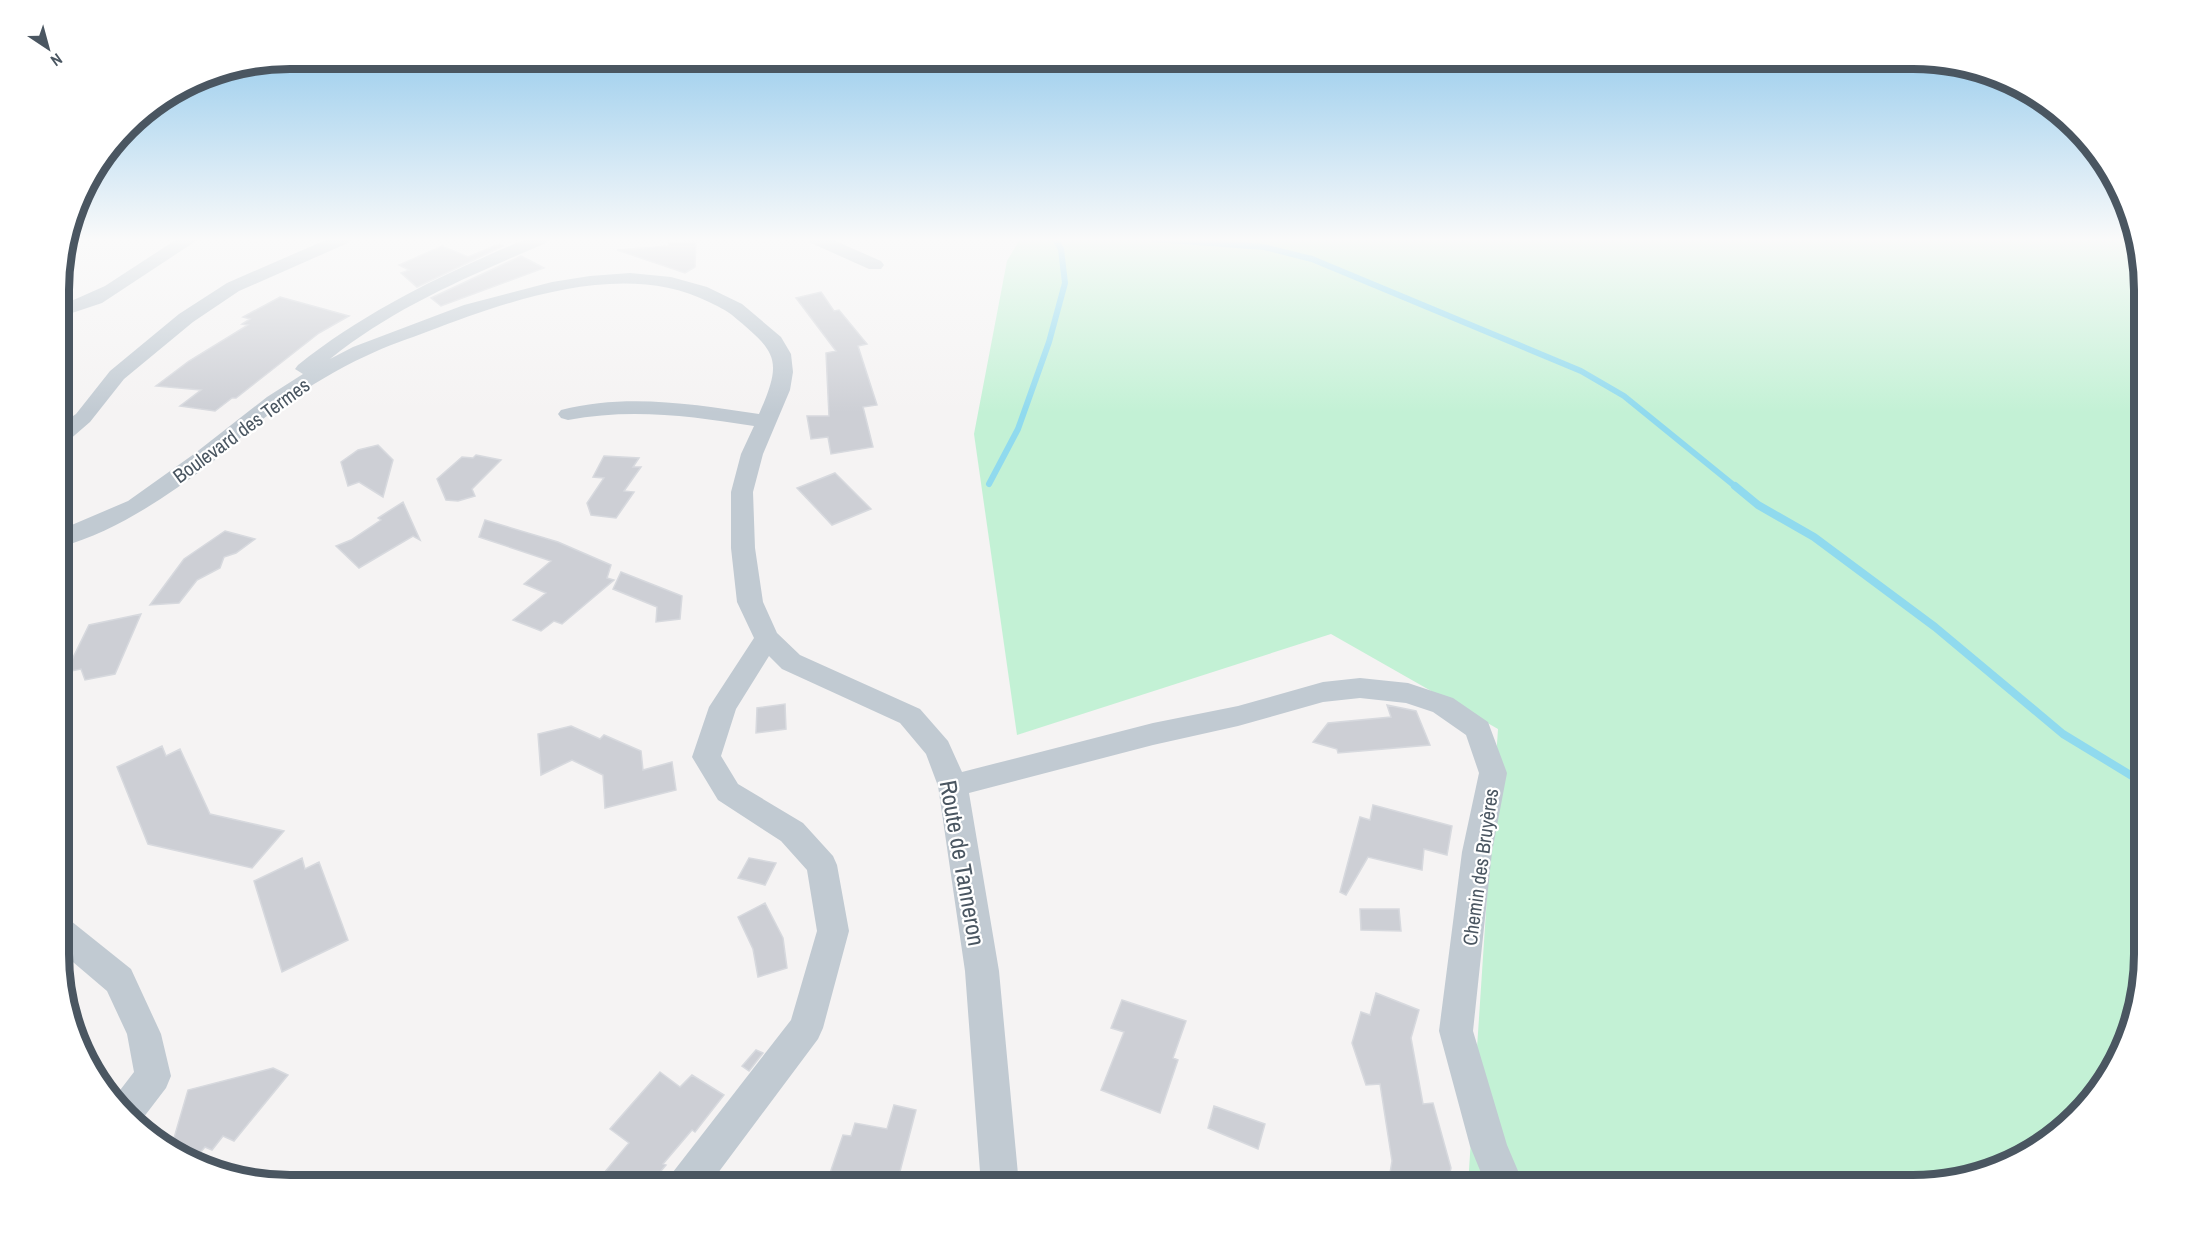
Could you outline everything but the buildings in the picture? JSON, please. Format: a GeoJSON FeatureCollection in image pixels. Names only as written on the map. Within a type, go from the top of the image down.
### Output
{"type":"FeatureCollection","features":[{"type":"Feature","properties":{"kind":"street"},"geometry":{"type":"LineString","coordinates":[[69,309],[99,297]]}},
{"type":"Feature","properties":{"kind":"street"},"geometry":{"type":"LineString","coordinates":[[69,429],[83,418],[117,375],[186,318],[218,297]]}},
{"type":"Feature","properties":{"kind":"street"},"geometry":{"type":"LineString","coordinates":[[274,401],[283,387],[352,332],[413,297]]}},
{"type":"Feature","properties":{"kind":"street","name":"Boulevard des Termes"},"geometry":{"type":"LineString","coordinates":[[69,534],[136,506],[202,459],[274,401],[360,351],[471,309],[515,297]]}},
{"type":"Feature","properties":{"kind":"street","name":"Boulevard des Termes"},"geometry":{"type":"LineString","coordinates":[[713,297],[735,308],[774,341],[781,354],[783,372],[780,390],[752,454],[742,492],[742,548],[750,602],[767,638]]}},
{"type":"Feature","properties":{"kind":"street"},"geometry":{"type":"LineString","coordinates":[[568,414],[597,407],[627,405],[766,421]]}},
{"type":"Feature","properties":{"kind":"street"},"geometry":{"type":"LineString","coordinates":[[69,521],[79,518],[183,464],[202,459]]}},
{"type":"Feature","properties":{"kind":"street"},"geometry":{"type":"LineString","coordinates":[[694,1175],[806,1028],[833,931],[822,865],[792,832],[728,792],[706,757],[723,707],[767,638]]}},
{"type":"Feature","properties":{"kind":"street","name":"Route de Tanneron"},"geometry":{"type":"LineString","coordinates":[[767,638],[791,662],[910,716],[938,749],[953,786],[982,970],[999,1175]]}},
{"type":"Feature","properties":{"kind":"street","name":"Chemin des Bruyères"},"geometry":{"type":"LineString","coordinates":[[953,786],[995,773],[1153,734],[1238,716],[1323,692],[1360,688],[1408,693],[1443,705],[1478,729],[1493,773],[1477,852],[1456,1031],[1489,1146],[1500,1175]]}},
{"type":"Feature","properties":{"kind":"street"},"geometry":{"type":"LineString","coordinates":[[69,938],[119,980],[144,1034],[153,1076],[130,1106]]}},
{"type":"Feature","properties":{"kind":"green space"},"geometry":{"type":"Polygon","coordinates":[[[1000,297],[2134,297],[2134,968],[2130,997],[2111,1052],[2097,1077],[2079,1100],[2036,1138],[1997,1158],[1956,1171],[1927,1175],[1469,1175],[1498,729],[1331,634],[1017,735],[974,434],[1000,297]]]}},
{"type":"Feature","properties":{"kind":"waterway"},"geometry":{"type":"LineString","coordinates":[[989,484],[1018,429],[1049,342],[1061,297]]}},
{"type":"Feature","properties":{"kind":"waterway"},"geometry":{"type":"LineString","coordinates":[[1403,297],[1581,371],[1624,396],[1736,487]]}},
{"type":"Feature","properties":{"kind":"waterway"},"geometry":{"type":"LineString","coordinates":[[1735,486],[1758,505],[1814,537],[1935,627],[2063,734],[2134,776]]}}]}
